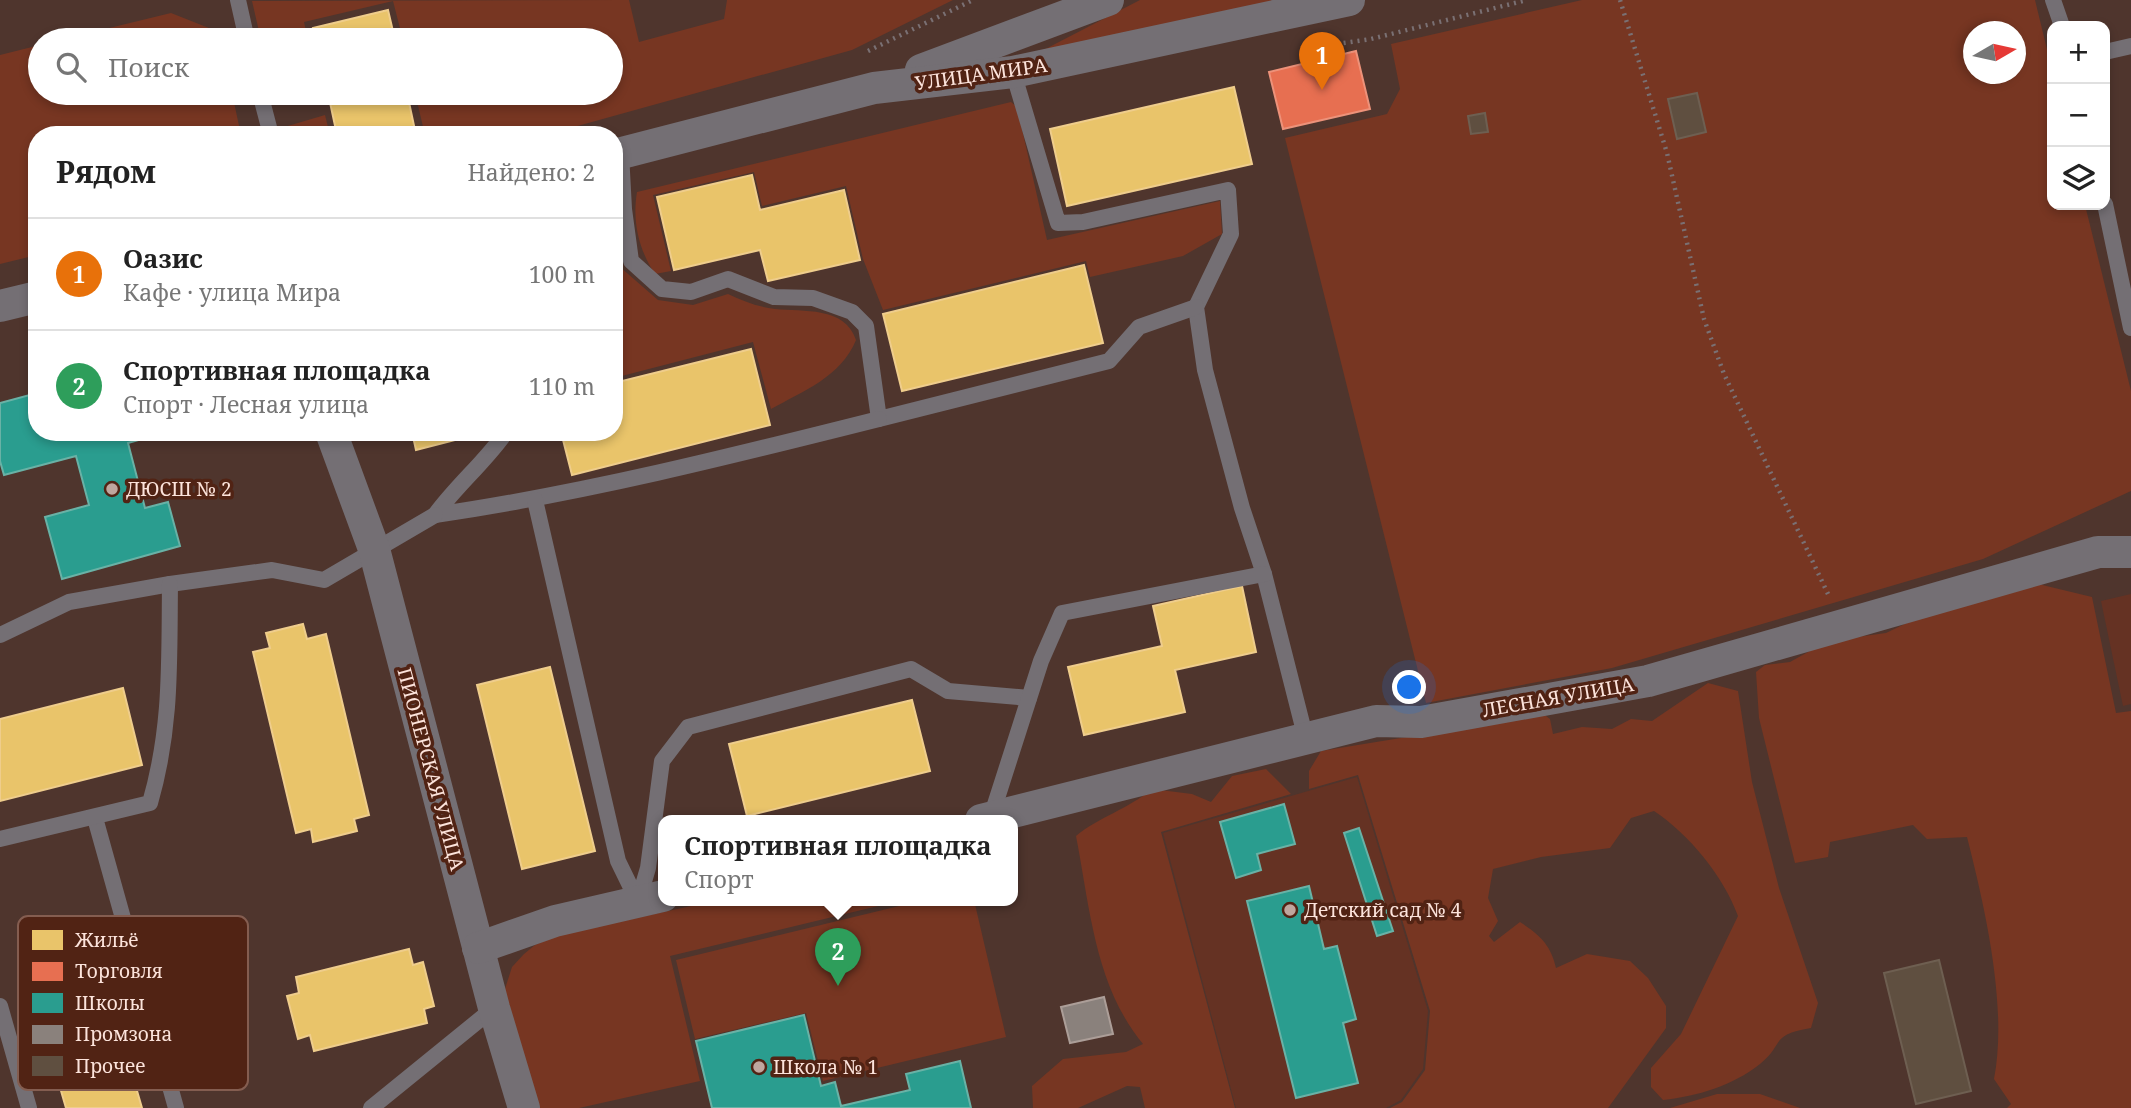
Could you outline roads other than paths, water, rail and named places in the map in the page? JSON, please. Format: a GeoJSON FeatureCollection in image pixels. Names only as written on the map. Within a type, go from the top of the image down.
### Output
{"type":"FeatureCollection","features":[{"type":"Feature","properties":{"kind":"street"},"geometry":{"type":"LineString","coordinates":[[874,88],[1108,0]]}},
{"type":"Feature","properties":{"kind":"street","name":"УЛИЦА МИРА"},"geometry":{"type":"LineString","coordinates":[[623,153],[874,88],[1013,72],[1305,4],[1349,0]]}},
{"type":"Feature","properties":{"kind":"street"},"geometry":{"type":"LineString","coordinates":[[0,306],[28,299]]}},
{"type":"Feature","properties":{"kind":"street","name":"ПИОНЕРСКАЯ УЛИЦА"},"geometry":{"type":"LineString","coordinates":[[334,441],[374,549],[494,1008],[524,1108]]}},
{"type":"Feature","properties":{"kind":"street","name":"ЛЕСНАЯ УЛИЦА"},"geometry":{"type":"LineString","coordinates":[[998,815],[1376,721],[1421,722],[1648,681],[2098,552],[2131,552]]}},
{"type":"Feature","properties":{"kind":"street"},"geometry":{"type":"LineString","coordinates":[[478,948],[555,921],[650,899]]}},
{"type":"Feature","properties":{"kind":"lane"},"geometry":{"type":"LineString","coordinates":[[238,0],[244,28]]}},
{"type":"Feature","properties":{"kind":"lane"},"geometry":{"type":"LineString","coordinates":[[2053,0],[2060,21]]}},
{"type":"Feature","properties":{"kind":"lane"},"geometry":{"type":"LineString","coordinates":[[2110,51],[2131,46]]}},
{"type":"Feature","properties":{"kind":"lane"},"geometry":{"type":"LineString","coordinates":[[1013,72],[1058,223],[1083,222],[1228,190],[1231,234],[1196,307],[1205,370],[1242,508],[1264,573],[1306,738]]}},
{"type":"Feature","properties":{"kind":"lane"},"geometry":{"type":"LineString","coordinates":[[263,105],[269,126]]}},
{"type":"Feature","properties":{"kind":"lane"},"geometry":{"type":"LineString","coordinates":[[623,200],[631,261],[662,289],[691,292],[729,279],[774,297],[813,298],[852,312],[866,326],[879,419]]}},
{"type":"Feature","properties":{"kind":"lane"},"geometry":{"type":"LineString","coordinates":[[2106,210],[2131,328]]}},
{"type":"Feature","properties":{"kind":"lane"},"geometry":{"type":"LineString","coordinates":[[0,635],[69,602],[170,584],[272,570],[324,580],[435,515],[535,500],[705,463],[1110,361],[1139,327],[1196,307]]}},
{"type":"Feature","properties":{"kind":"lane"},"geometry":{"type":"LineString","coordinates":[[435,515],[455,487],[500,441]]}},
{"type":"Feature","properties":{"kind":"lane"},"geometry":{"type":"LineString","coordinates":[[535,500],[569,661],[618,861],[650,899]]}},
{"type":"Feature","properties":{"kind":"lane"},"geometry":{"type":"LineString","coordinates":[[987,815],[1028,698],[1062,613],[1264,573]]}},
{"type":"Feature","properties":{"kind":"lane"},"geometry":{"type":"LineString","coordinates":[[0,839],[149,803],[161,764],[169,711],[170,584]]}},
{"type":"Feature","properties":{"kind":"lane"},"geometry":{"type":"LineString","coordinates":[[650,899],[648,868],[662,761],[688,727],[911,669],[948,691],[1028,698]]}},
{"type":"Feature","properties":{"kind":"lane"},"geometry":{"type":"LineString","coordinates":[[95,818],[122,916]]}},
{"type":"Feature","properties":{"kind":"lane"},"geometry":{"type":"LineString","coordinates":[[0,1006],[18,1069]]}},
{"type":"Feature","properties":{"kind":"lane"},"geometry":{"type":"LineString","coordinates":[[371,1108],[494,1008]]}},
{"type":"Feature","properties":{"kind":"lane"},"geometry":{"type":"LineString","coordinates":[[24,1090],[29,1108]]}},
{"type":"Feature","properties":{"kind":"lane"},"geometry":{"type":"LineString","coordinates":[[171,1090],[176,1108]]}},
{"type":"Feature","properties":{"kind":"place","name":"Оазис"},"geometry":{"type":"Point","coordinates":[1322,90]}},
{"type":"Feature","properties":{"kind":"place","name":"ДЮСШ № 2"},"geometry":{"type":"Point","coordinates":[112,489]}},
{"type":"Feature","properties":{"kind":"place","name":"Детский сад № 4"},"geometry":{"type":"Point","coordinates":[1290,910]}},
{"type":"Feature","properties":{"kind":"place","name":"Спортивная площадка"},"geometry":{"type":"Point","coordinates":[838,986]}},
{"type":"Feature","properties":{"kind":"place","name":"Школа № 1"},"geometry":{"type":"Point","coordinates":[759,1067]}}]}
